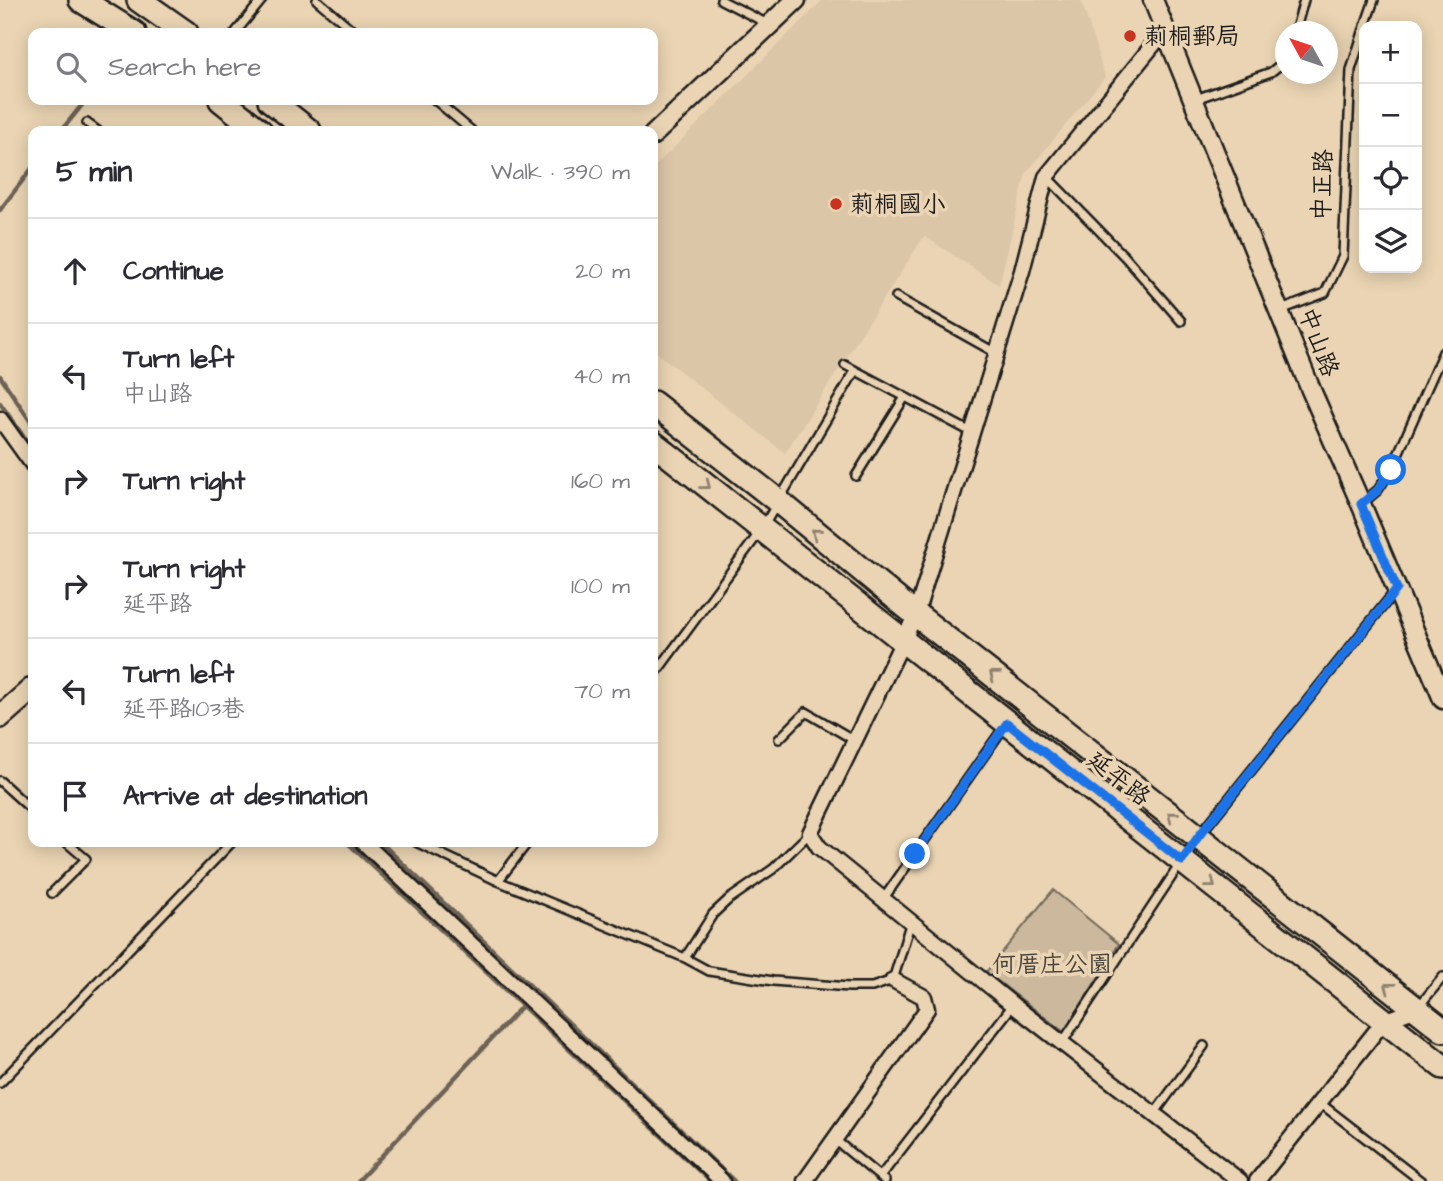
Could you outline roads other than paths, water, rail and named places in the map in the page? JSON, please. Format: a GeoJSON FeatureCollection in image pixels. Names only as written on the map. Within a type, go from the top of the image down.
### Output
{"type":"FeatureCollection","features":[{"type":"Feature","properties":{"kind":"main road"},"geometry":{"type":"LineString","coordinates":[[81,0],[126,28]]}},
{"type":"Feature","properties":{"kind":"main road"},"geometry":{"type":"LineString","coordinates":[[139,0],[179,28]]}},
{"type":"Feature","properties":{"kind":"main road"},"geometry":{"type":"LineString","coordinates":[[227,105],[254,126]]}},
{"type":"Feature","properties":{"kind":"main road"},"geometry":{"type":"LineString","coordinates":[[276,105],[302,126]]}},
{"type":"Feature","properties":{"kind":"main road","name":"延平路"},"geometry":{"type":"LineString","coordinates":[[658,407],[1443,1030]]}},
{"type":"Feature","properties":{"kind":"main road","name":"延平路"},"geometry":{"type":"LineString","coordinates":[[658,447],[1443,1067]]}},
{"type":"Feature","properties":{"kind":"main road"},"geometry":{"type":"LineString","coordinates":[[0,717],[28,692]]}},
{"type":"Feature","properties":{"kind":"street"},"geometry":{"type":"LineString","coordinates":[[658,130],[796,0]]}},
{"type":"Feature","properties":{"kind":"street","name":"中山路"},"geometry":{"type":"LineString","coordinates":[[1153,0],[1311,390],[1443,699]]}},
{"type":"Feature","properties":{"kind":"street"},"geometry":{"type":"LineString","coordinates":[[1166,29],[1046,177],[1022,271],[916,614],[810,832],[819,847],[1013,1005],[1240,1181]]}},
{"type":"Feature","properties":{"kind":"street"},"geometry":{"type":"LineString","coordinates":[[0,419],[28,458]]}},
{"type":"Feature","properties":{"kind":"street"},"geometry":{"type":"LineString","coordinates":[[368,847],[722,1181]]}},
{"type":"Feature","properties":{"kind":"street"},"geometry":{"type":"LineString","coordinates":[[805,1181],[927,1009],[924,997],[893,980]]}},
{"type":"Feature","properties":{"kind":"street"},"geometry":{"type":"LineString","coordinates":[[1257,1181],[1384,1021],[1417,1009]]}},
{"type":"Feature","properties":{"kind":"lane"},"geometry":{"type":"LineString","coordinates":[[239,28],[262,0]]}},
{"type":"Feature","properties":{"kind":"lane"},"geometry":{"type":"LineString","coordinates":[[317,0],[350,28]]}},
{"type":"Feature","properties":{"kind":"lane"},"geometry":{"type":"LineString","coordinates":[[722,0],[771,26]]}},
{"type":"Feature","properties":{"kind":"lane"},"geometry":{"type":"LineString","coordinates":[[1298,21],[1304,0]]}},
{"type":"Feature","properties":{"kind":"lane","name":"中正路"},"geometry":{"type":"LineString","coordinates":[[1367,21],[1374,0]]}},
{"type":"Feature","properties":{"kind":"lane","name":"中正路"},"geometry":{"type":"LineString","coordinates":[[1280,310],[1325,293],[1343,256],[1351,70],[1359,46]]}},
{"type":"Feature","properties":{"kind":"lane"},"geometry":{"type":"LineString","coordinates":[[1192,101],[1275,68]]}},
{"type":"Feature","properties":{"kind":"lane"},"geometry":{"type":"LineString","coordinates":[[441,105],[466,126]]}},
{"type":"Feature","properties":{"kind":"lane"},"geometry":{"type":"LineString","coordinates":[[87,123],[91,126]]}},
{"type":"Feature","properties":{"kind":"lane"},"geometry":{"type":"LineString","coordinates":[[1046,177],[1126,258],[1181,321]]}},
{"type":"Feature","properties":{"kind":"lane"},"geometry":{"type":"LineString","coordinates":[[896,297],[997,353]]}},
{"type":"Feature","properties":{"kind":"lane"},"geometry":{"type":"LineString","coordinates":[[1361,504],[1378,490],[1391,470],[1443,352]]}},
{"type":"Feature","properties":{"kind":"lane"},"geometry":{"type":"LineString","coordinates":[[845,365],[973,433]]}},
{"type":"Feature","properties":{"kind":"lane"},"geometry":{"type":"LineString","coordinates":[[658,670],[762,530],[855,370]]}},
{"type":"Feature","properties":{"kind":"lane"},"geometry":{"type":"LineString","coordinates":[[856,475],[905,397]]}},
{"type":"Feature","properties":{"kind":"lane"},"geometry":{"type":"LineString","coordinates":[[1062,1043],[1198,837],[1397,589]]}},
{"type":"Feature","properties":{"kind":"lane"},"geometry":{"type":"LineString","coordinates":[[779,739],[806,712],[855,741]]}},
{"type":"Feature","properties":{"kind":"lane"},"geometry":{"type":"LineString","coordinates":[[884,898],[1007,723]]}},
{"type":"Feature","properties":{"kind":"lane"},"geometry":{"type":"LineString","coordinates":[[0,781],[28,806]]}},
{"type":"Feature","properties":{"kind":"lane"},"geometry":{"type":"LineString","coordinates":[[685,958],[713,914],[728,900],[774,869],[810,832]]}},
{"type":"Feature","properties":{"kind":"lane"},"geometry":{"type":"LineString","coordinates":[[52,893],[86,859],[72,847]]}},
{"type":"Feature","properties":{"kind":"lane"},"geometry":{"type":"LineString","coordinates":[[0,1083],[227,847]]}},
{"type":"Feature","properties":{"kind":"lane"},"geometry":{"type":"LineString","coordinates":[[427,847],[498,881],[685,958],[709,971],[773,981],[872,987],[893,980],[911,921]]}},
{"type":"Feature","properties":{"kind":"lane"},"geometry":{"type":"LineString","coordinates":[[498,881],[524,847]]}},
{"type":"Feature","properties":{"kind":"lane"},"geometry":{"type":"LineString","coordinates":[[1417,1009],[1443,977]]}},
{"type":"Feature","properties":{"kind":"lane"},"geometry":{"type":"LineString","coordinates":[[833,1139],[883,1179],[1013,1005]]}},
{"type":"Feature","properties":{"kind":"lane"},"geometry":{"type":"LineString","coordinates":[[1153,1114],[1204,1046]]}},
{"type":"Feature","properties":{"kind":"lane"},"geometry":{"type":"LineString","coordinates":[[1319,1102],[1421,1181]]}},
{"type":"Feature","properties":{"kind":"waterway"},"geometry":{"type":"LineString","coordinates":[[65,126],[82,105]]}},
{"type":"Feature","properties":{"kind":"waterway"},"geometry":{"type":"LineString","coordinates":[[0,210],[28,174]]}},
{"type":"Feature","properties":{"kind":"waterway"},"geometry":{"type":"LineString","coordinates":[[0,376],[28,418]]}},
{"type":"Feature","properties":{"kind":"waterway"},"geometry":{"type":"LineString","coordinates":[[0,403],[28,443]]}},
{"type":"Feature","properties":{"kind":"waterway"},"geometry":{"type":"LineString","coordinates":[[352,847],[710,1181]]}},
{"type":"Feature","properties":{"kind":"waterway"},"geometry":{"type":"LineString","coordinates":[[385,847],[734,1181]]}},
{"type":"Feature","properties":{"kind":"waterway"},"geometry":{"type":"LineString","coordinates":[[358,1181],[524,1004]]}},
{"type":"Feature","properties":{"kind":"place","name":"莿桐郵局"},"geometry":{"type":"Point","coordinates":[1130,36]}},
{"type":"Feature","properties":{"kind":"place","name":"莿桐國小"},"geometry":{"type":"Point","coordinates":[836,204]}},
{"type":"Feature","properties":{"kind":"park label","name":"何厝庄公園"},"geometry":{"type":"Point","coordinates":[1052,964]}}]}
